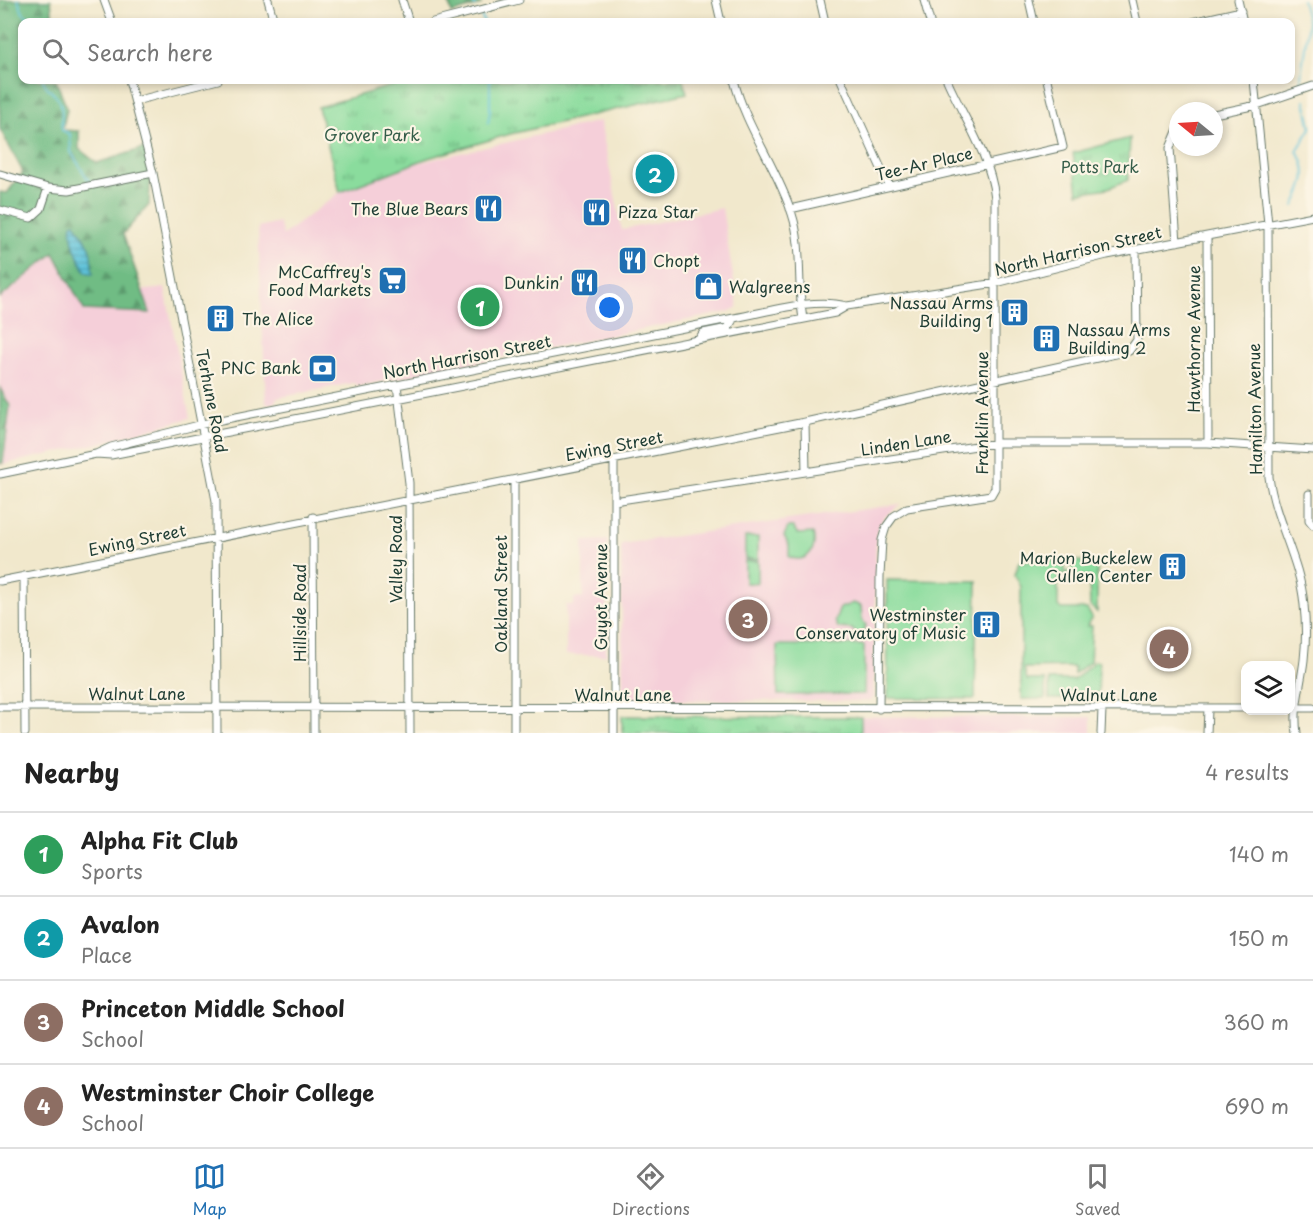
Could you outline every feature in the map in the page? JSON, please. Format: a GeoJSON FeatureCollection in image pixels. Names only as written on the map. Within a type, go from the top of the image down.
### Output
{"type":"FeatureCollection","features":[{"type":"Feature","properties":{"kind":"street"},"geometry":{"type":"LineString","coordinates":[[104,0],[111,18]]}},
{"type":"Feature","properties":{"kind":"street"},"geometry":{"type":"LineString","coordinates":[[268,0],[273,18]]}},
{"type":"Feature","properties":{"kind":"street"},"geometry":{"type":"LineString","coordinates":[[402,0],[408,18]]}},
{"type":"Feature","properties":{"kind":"street"},"geometry":{"type":"LineString","coordinates":[[449,18],[519,0]]}},
{"type":"Feature","properties":{"kind":"street"},"geometry":{"type":"LineString","coordinates":[[716,0],[720,18]]}},
{"type":"Feature","properties":{"kind":"street"},"geometry":{"type":"LineString","coordinates":[[820,0],[824,18]]}},
{"type":"Feature","properties":{"kind":"street"},"geometry":{"type":"LineString","coordinates":[[924,0],[929,18]]}},
{"type":"Feature","properties":{"kind":"street"},"geometry":{"type":"LineString","coordinates":[[1029,0],[1033,18]]}},
{"type":"Feature","properties":{"kind":"street"},"geometry":{"type":"LineString","coordinates":[[1132,0],[1136,18]]}},
{"type":"Feature","properties":{"kind":"street"},"geometry":{"type":"LineString","coordinates":[[1238,0],[1243,18]]}},
{"type":"Feature","properties":{"kind":"street"},"geometry":{"type":"LineString","coordinates":[[1210,18],[1241,11]]}},
{"type":"Feature","properties":{"kind":"street","name":"Terhune Road"},"geometry":{"type":"LineString","coordinates":[[130,84],[153,173],[216,501],[217,733]]}},
{"type":"Feature","properties":{"kind":"street"},"geometry":{"type":"LineString","coordinates":[[135,101],[202,84]]}},
{"type":"Feature","properties":{"kind":"street"},"geometry":{"type":"LineString","coordinates":[[735,84],[751,129],[790,209],[798,239],[803,319]]}},
{"type":"Feature","properties":{"kind":"street"},"geometry":{"type":"LineString","coordinates":[[843,84],[889,186]]}},
{"type":"Feature","properties":{"kind":"street","name":"Franklin Avenue"},"geometry":{"type":"LineString","coordinates":[[879,708],[881,552],[886,527],[894,516],[907,508],[991,495],[995,488],[995,198],[987,164],[949,84]]}},
{"type":"Feature","properties":{"kind":"street","name":"Tee-Ar Place"},"geometry":{"type":"LineString","coordinates":[[790,209],[1063,147],[1048,84]]}},
{"type":"Feature","properties":{"kind":"street","name":"Hamilton Avenue"},"geometry":{"type":"LineString","coordinates":[[1254,84],[1268,224],[1270,487],[1302,585],[1305,641],[1295,697]]}},
{"type":"Feature","properties":{"kind":"street"},"geometry":{"type":"LineString","coordinates":[[1223,112],[1257,105],[1313,86]]}},
{"type":"Feature","properties":{"kind":"street"},"geometry":{"type":"LineString","coordinates":[[1171,156],[1177,242]]}},
{"type":"Feature","properties":{"kind":"street"},"geometry":{"type":"LineString","coordinates":[[0,174],[48,189],[79,189],[153,173]]}},
{"type":"Feature","properties":{"kind":"street"},"geometry":{"type":"LineString","coordinates":[[0,210],[31,218],[41,209],[48,189]]}},
{"type":"Feature","properties":{"kind":"street","name":"North Harrison Street"},"geometry":{"type":"LineString","coordinates":[[96,454],[111,455],[770,326],[835,313],[847,306],[996,284],[1136,250],[1313,216]]}},
{"type":"Feature","properties":{"kind":"street","name":"Hawthorne Avenue"},"geometry":{"type":"LineString","coordinates":[[1207,236],[1208,443]]}},
{"type":"Feature","properties":{"kind":"street","name":"Ewing Street"},"geometry":{"type":"LineString","coordinates":[[0,581],[313,517],[805,422],[1133,348],[1137,340],[1136,250]]}},
{"type":"Feature","properties":{"kind":"street","name":"North Harrison Street"},"geometry":{"type":"LineString","coordinates":[[0,474],[96,454],[111,447],[203,424],[734,318],[801,306],[836,303],[847,306]]}},
{"type":"Feature","properties":{"kind":"street"},"geometry":{"type":"LineString","coordinates":[[761,313],[770,326]]}},
{"type":"Feature","properties":{"kind":"street"},"geometry":{"type":"LineString","coordinates":[[699,339],[703,333],[728,327],[734,318]]}},
{"type":"Feature","properties":{"kind":"street"},"geometry":{"type":"LineString","coordinates":[[656,334],[667,343],[677,344]]}},
{"type":"Feature","properties":{"kind":"street","name":"Valley Road"},"geometry":{"type":"LineString","coordinates":[[397,385],[406,452],[409,500],[410,733]]}},
{"type":"Feature","properties":{"kind":"street"},"geometry":{"type":"LineString","coordinates":[[805,422],[806,472]]}},
{"type":"Feature","properties":{"kind":"street","name":"Linden Lane"},"geometry":{"type":"LineString","coordinates":[[614,501],[996,443],[1208,443],[1313,450]]}},
{"type":"Feature","properties":{"kind":"street","name":"Guyot Avenue"},"geometry":{"type":"LineString","coordinates":[[614,460],[614,733]]}},
{"type":"Feature","properties":{"kind":"street","name":"Oakland Street"},"geometry":{"type":"LineString","coordinates":[[514,480],[514,733]]}},
{"type":"Feature","properties":{"kind":"street"},"geometry":{"type":"LineString","coordinates":[[1309,494],[1309,520],[1313,525]]}},
{"type":"Feature","properties":{"kind":"street","name":"Hillside Road"},"geometry":{"type":"LineString","coordinates":[[313,517],[314,733]]}},
{"type":"Feature","properties":{"kind":"street"},"geometry":{"type":"LineString","coordinates":[[24,576],[25,733]]}},
{"type":"Feature","properties":{"kind":"street","name":"Walnut Lane"},"geometry":{"type":"LineString","coordinates":[[0,707],[1241,708]]}},
{"type":"Feature","properties":{"kind":"street"},"geometry":{"type":"LineString","coordinates":[[1295,708],[1313,708]]}},
{"type":"Feature","properties":{"kind":"street"},"geometry":{"type":"LineString","coordinates":[[1101,733],[1102,709]]}},
{"type":"Feature","properties":{"kind":"street"},"geometry":{"type":"LineString","coordinates":[[1207,733],[1208,709]]}},
{"type":"Feature","properties":{"kind":"street","name":"Hamilton Avenue"},"geometry":{"type":"LineString","coordinates":[[1294,715],[1297,733]]}},
{"type":"Feature","properties":{"kind":"shaded area"},"geometry":{"type":"Polygon","coordinates":[[[600,121],[622,230],[722,208],[738,307],[728,312],[359,386],[353,383],[277,398],[274,403],[266,404],[258,227],[279,222],[283,235],[340,192],[417,163],[600,121]]]}},
{"type":"Feature","properties":{"kind":"shaded area"},"geometry":{"type":"Polygon","coordinates":[[[47,238],[93,296],[165,288],[190,418],[96,444],[0,465],[0,284],[47,238]]]}},
{"type":"Feature","properties":{"kind":"shaded area"},"geometry":{"type":"Polygon","coordinates":[[[901,504],[883,518],[876,533],[873,699],[867,701],[623,700],[621,544],[901,504]]]}},
{"type":"Feature","properties":{"kind":"shaded area"},"geometry":{"type":"Polygon","coordinates":[[[607,540],[606,655],[566,655],[566,605],[574,605],[574,598],[583,598],[583,541],[607,540]]]}},
{"type":"Feature","properties":{"kind":"shaded area"},"geometry":{"type":"Polygon","coordinates":[[[622,716],[1091,717],[1091,733],[622,733],[622,716]]]}},
{"type":"Feature","properties":{"kind":"green space"},"geometry":{"type":"Polygon","coordinates":[[[0,0],[51,0],[53,18],[18,18],[18,84],[58,84],[67,109],[62,130],[79,131],[79,149],[97,163],[148,147],[151,166],[149,205],[123,234],[150,313],[84,310],[54,253],[0,298],[0,192],[7,193],[23,172],[0,129],[0,0]]]}},
{"type":"Feature","properties":{"kind":"green space"},"geometry":{"type":"Polygon","coordinates":[[[448,0],[480,0],[481,5],[452,13],[448,0]]]}},
{"type":"Feature","properties":{"kind":"green space","name":"Grover Park"},"geometry":{"type":"Polygon","coordinates":[[[398,84],[684,84],[687,93],[510,134],[428,158],[340,192],[318,107],[398,84]]]}},
{"type":"Feature","properties":{"kind":"green space","name":"Potts Park"},"geometry":{"type":"Polygon","coordinates":[[[1130,138],[1128,180],[1108,188],[1078,193],[1073,153],[1130,138]]]}},
{"type":"Feature","properties":{"kind":"green space"},"geometry":{"type":"Polygon","coordinates":[[[0,388],[10,406],[3,463],[0,464],[0,388]]]}},
{"type":"Feature","properties":{"kind":"green space"},"geometry":{"type":"Polygon","coordinates":[[[788,527],[793,527],[798,534],[813,533],[812,550],[801,559],[789,557],[789,545],[784,536],[788,527]]]}},
{"type":"Feature","properties":{"kind":"green space"},"geometry":{"type":"Polygon","coordinates":[[[745,537],[758,537],[758,559],[745,559],[745,537]]]}},
{"type":"Feature","properties":{"kind":"green space"},"geometry":{"type":"Polygon","coordinates":[[[745,561],[758,561],[758,583],[745,583],[745,561]]]}},
{"type":"Feature","properties":{"kind":"green space"},"geometry":{"type":"Polygon","coordinates":[[[1019,561],[1065,561],[1065,572],[1071,572],[1072,561],[1097,562],[1097,612],[1090,606],[1089,577],[1062,575],[1058,578],[1058,606],[1062,609],[1087,609],[1092,617],[1088,626],[1092,626],[1090,662],[1074,674],[1074,667],[1024,668],[1027,680],[1045,680],[1045,699],[1021,699],[1021,587],[1015,575],[1019,561]]]}},
{"type":"Feature","properties":{"kind":"green space"},"geometry":{"type":"Polygon","coordinates":[[[887,580],[977,581],[975,699],[888,698],[887,580]]]}},
{"type":"Feature","properties":{"kind":"green space"},"geometry":{"type":"Polygon","coordinates":[[[853,603],[861,606],[862,620],[866,625],[864,632],[857,634],[852,629],[838,628],[835,621],[840,608],[853,603]]]}},
{"type":"Feature","properties":{"kind":"green space"},"geometry":{"type":"Polygon","coordinates":[[[777,645],[864,645],[864,694],[778,695],[777,645]]]}},
{"type":"Feature","properties":{"kind":"green space"},"geometry":{"type":"Polygon","coordinates":[[[1095,661],[1099,662],[1098,699],[1049,699],[1049,680],[1074,680],[1095,661]]]}},
{"type":"Feature","properties":{"kind":"green space"},"geometry":{"type":"Polygon","coordinates":[[[622,716],[861,717],[861,733],[622,733],[622,716]]]}},
{"type":"Feature","properties":{"kind":"water"},"geometry":{"type":"Polygon","coordinates":[[[75,223],[90,247],[93,274],[86,272],[75,249],[71,230],[72,224],[75,223]]]}},
{"type":"Feature","properties":{"kind":"waterway"},"geometry":{"type":"LineString","coordinates":[[18,0],[23,13],[29,18]]}},
{"type":"Feature","properties":{"kind":"waterway"},"geometry":{"type":"LineString","coordinates":[[473,0],[475,6]]}},
{"type":"Feature","properties":{"kind":"waterway"},"geometry":{"type":"LineString","coordinates":[[1302,0],[1308,24],[1302,84]]}},
{"type":"Feature","properties":{"kind":"waterway"},"geometry":{"type":"LineString","coordinates":[[45,84],[60,102],[62,130],[70,134],[71,152],[89,181]]}},
{"type":"Feature","properties":{"kind":"waterway"},"geometry":{"type":"LineString","coordinates":[[488,123],[490,84]]}},
{"type":"Feature","properties":{"kind":"waterway"},"geometry":{"type":"LineString","coordinates":[[1294,206],[1301,192],[1305,172],[1297,151],[1311,128],[1305,100]]}},
{"type":"Feature","properties":{"kind":"place","name":"Avalon"},"geometry":{"type":"Point","coordinates":[655,174]}},
{"type":"Feature","properties":{"kind":"place","name":"The Blue Bears"},"geometry":{"type":"Point","coordinates":[489,209]}},
{"type":"Feature","properties":{"kind":"place","name":"Pizza Star"},"geometry":{"type":"Point","coordinates":[597,212]}},
{"type":"Feature","properties":{"kind":"place","name":"Chopt"},"geometry":{"type":"Point","coordinates":[632,261]}},
{"type":"Feature","properties":{"kind":"place","name":"McCaffrey's Food Markets"},"geometry":{"type":"Point","coordinates":[392,281]}},
{"type":"Feature","properties":{"kind":"place","name":"Dunkin'"},"geometry":{"type":"Point","coordinates":[584,283]}},
{"type":"Feature","properties":{"kind":"place","name":"Walgreens"},"geometry":{"type":"Point","coordinates":[708,287]}},
{"type":"Feature","properties":{"kind":"place","name":"Alpha Fit Club"},"geometry":{"type":"Point","coordinates":[480,307]}},
{"type":"Feature","properties":{"kind":"place","name":"Nassau Arms Building 1"},"geometry":{"type":"Point","coordinates":[1014,312]}},
{"type":"Feature","properties":{"kind":"place","name":"The Alice"},"geometry":{"type":"Point","coordinates":[221,319]}},
{"type":"Feature","properties":{"kind":"place","name":"Nassau Arms Building 2"},"geometry":{"type":"Point","coordinates":[1046,339]}},
{"type":"Feature","properties":{"kind":"place","name":"PNC Bank"},"geometry":{"type":"Point","coordinates":[322,368]}},
{"type":"Feature","properties":{"kind":"place","name":"Marion Buckelew Cullen Center"},"geometry":{"type":"Point","coordinates":[1173,567]}},
{"type":"Feature","properties":{"kind":"place","name":"Princeton Middle School"},"geometry":{"type":"Point","coordinates":[748,619]}},
{"type":"Feature","properties":{"kind":"place","name":"Westminster Conservatory of Music"},"geometry":{"type":"Point","coordinates":[987,624]}},
{"type":"Feature","properties":{"kind":"place","name":"Westminster Choir College"},"geometry":{"type":"Point","coordinates":[1169,649]}}]}
